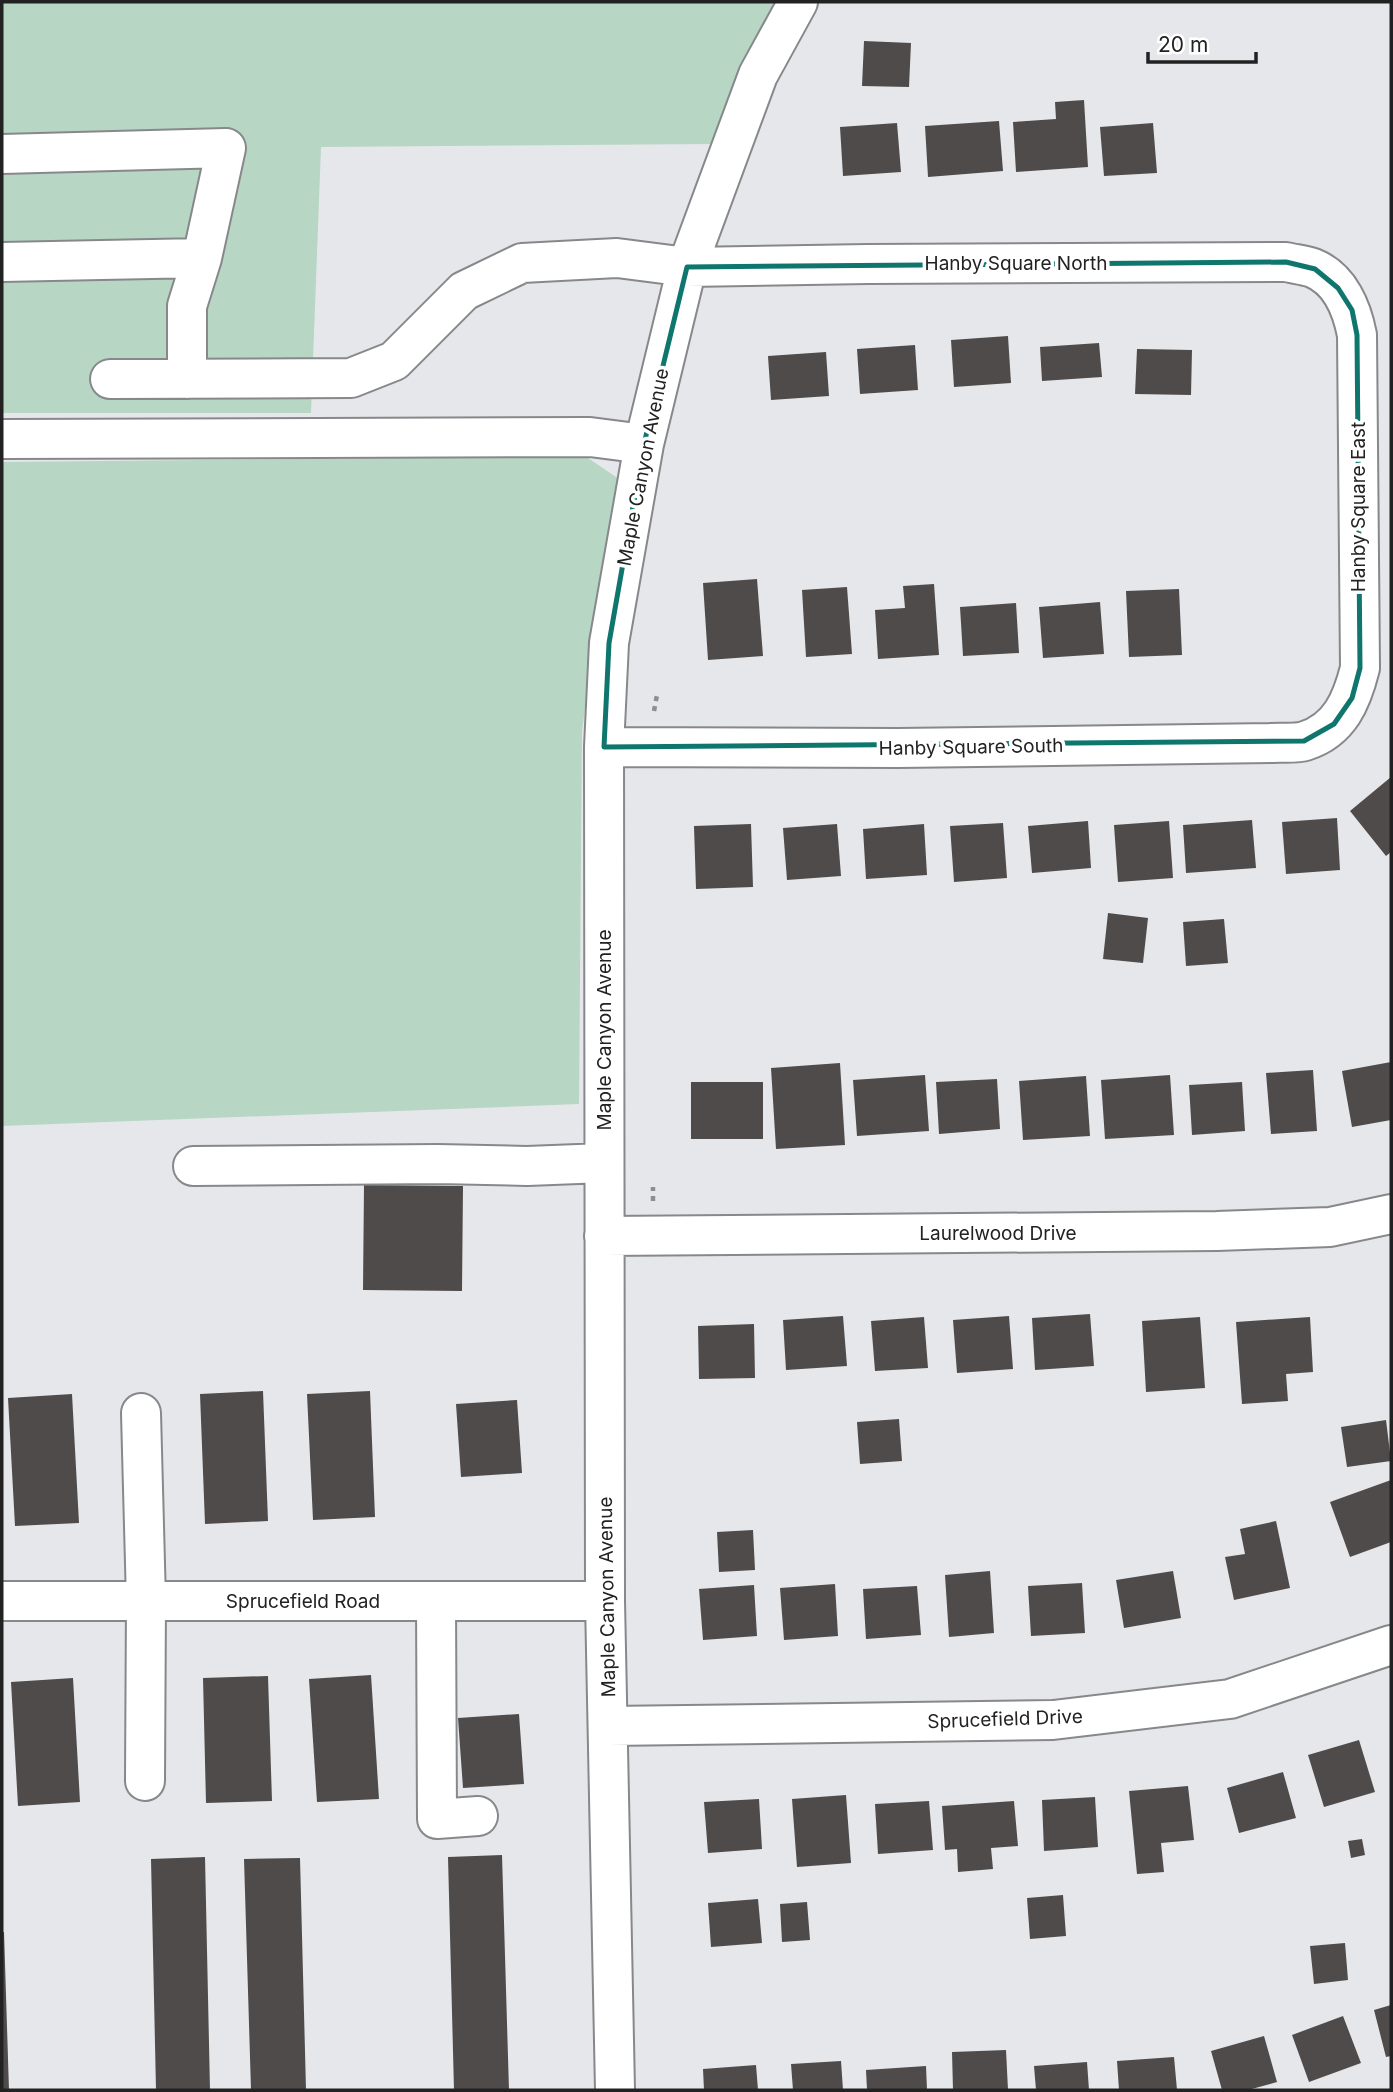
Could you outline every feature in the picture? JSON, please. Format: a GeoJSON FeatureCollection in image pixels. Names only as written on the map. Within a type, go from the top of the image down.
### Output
{"type":"FeatureCollection","features":[{"type":"Feature","properties":{"kind":"street","name":"Maple Canyon Avenue"},"geometry":{"type":"LineString","coordinates":[[615,2090],[605,1601],[604,747],[609,643],[644,444],[687,267],[758,75],[798,2]]}},
{"type":"Feature","properties":{"kind":"street"},"geometry":{"type":"LineString","coordinates":[[2,154],[226,148],[202,258],[187,306],[187,379]]}},
{"type":"Feature","properties":{"kind":"street"},"geometry":{"type":"LineString","coordinates":[[2,262],[202,258]]}},
{"type":"Feature","properties":{"kind":"street","name":"Hanby Square North"},"geometry":{"type":"LineString","coordinates":[[110,379],[351,378],[394,361],[464,291],[522,263],[617,258],[687,267],[1286,262],[1315,269],[1338,288]]}},
{"type":"Feature","properties":{"kind":"street","name":"Hanby Square East"},"geometry":{"type":"LineString","coordinates":[[1334,724],[1352,698],[1360,668],[1357,335],[1352,310],[1338,288]]}},
{"type":"Feature","properties":{"kind":"street"},"geometry":{"type":"LineString","coordinates":[[2,439],[590,437],[644,444]]}},
{"type":"Feature","properties":{"kind":"street","name":"Hanby Square South"},"geometry":{"type":"LineString","coordinates":[[604,747],[898,748],[1271,743],[1304,741],[1334,724]]}},
{"type":"Feature","properties":{"kind":"street"},"geometry":{"type":"LineString","coordinates":[[193,1166],[527,1166],[604,1163]]}},
{"type":"Feature","properties":{"kind":"street","name":"Laurelwood Drive"},"geometry":{"type":"LineString","coordinates":[[604,1236],[1230,1230],[1330,1227],[1391,1214]]}},
{"type":"Feature","properties":{"kind":"street"},"geometry":{"type":"LineString","coordinates":[[141,1413],[146,1601],[145,1781]]}},
{"type":"Feature","properties":{"kind":"street","name":"Sprucefield Road"},"geometry":{"type":"LineString","coordinates":[[2,1601],[605,1601]]}},
{"type":"Feature","properties":{"kind":"street"},"geometry":{"type":"LineString","coordinates":[[436,1601],[437,1819],[478,1816]]}},
{"type":"Feature","properties":{"kind":"street","name":"Sprucefield Drive"},"geometry":{"type":"LineString","coordinates":[[609,1726],[1053,1720],[1230,1699],[1391,1645]]}},
{"type":"Feature","properties":{"kind":"highlighted area"},"geometry":{"type":"Polygon","coordinates":[[[1286,262],[1315,269],[1338,288],[1352,310],[1357,335],[1360,668],[1352,698],[1334,724],[1304,741],[604,747],[609,643],[644,444],[687,267],[1286,262]]]}},
{"type":"Feature","properties":{"kind":"green space"},"geometry":{"type":"Polygon","coordinates":[[[2,2],[779,2],[713,144],[321,147],[311,413],[2,413],[2,2]]]}},
{"type":"Feature","properties":{"kind":"green space"},"geometry":{"type":"Polygon","coordinates":[[[585,456],[619,479],[603,564],[582,732],[579,1104],[2,1126],[2,462],[585,456]]]}},
{"type":"Feature","properties":{"kind":"building"},"geometry":{"type":"Polygon","coordinates":[[[864,41],[911,43],[909,87],[862,86],[864,41]]]}},
{"type":"Feature","properties":{"kind":"building"},"geometry":{"type":"Polygon","coordinates":[[[1084,100],[1088,167],[1016,172],[1013,122],[1056,119],[1055,102],[1084,100]]]}},
{"type":"Feature","properties":{"kind":"building"},"geometry":{"type":"Polygon","coordinates":[[[999,121],[1003,171],[928,177],[925,126],[999,121]]]}},
{"type":"Feature","properties":{"kind":"building"},"geometry":{"type":"Polygon","coordinates":[[[897,123],[901,172],[843,176],[840,127],[897,123]]]}},
{"type":"Feature","properties":{"kind":"building"},"geometry":{"type":"Polygon","coordinates":[[[1153,123],[1157,173],[1104,176],[1100,127],[1153,123]]]}},
{"type":"Feature","properties":{"kind":"building"},"geometry":{"type":"Polygon","coordinates":[[[1008,336],[1011,383],[954,387],[951,340],[1008,336]]]}},
{"type":"Feature","properties":{"kind":"building"},"geometry":{"type":"Polygon","coordinates":[[[1099,343],[1102,377],[1042,381],[1040,347],[1099,343]]]}},
{"type":"Feature","properties":{"kind":"building"},"geometry":{"type":"Polygon","coordinates":[[[915,345],[918,390],[860,394],[857,349],[915,345]]]}},
{"type":"Feature","properties":{"kind":"building"},"geometry":{"type":"Polygon","coordinates":[[[1137,349],[1192,350],[1191,395],[1135,394],[1137,349]]]}},
{"type":"Feature","properties":{"kind":"building"},"geometry":{"type":"Polygon","coordinates":[[[826,352],[829,396],[771,400],[768,356],[826,352]]]}},
{"type":"Feature","properties":{"kind":"building"},"geometry":{"type":"Polygon","coordinates":[[[757,579],[763,656],[708,660],[703,583],[757,579]]]}},
{"type":"Feature","properties":{"kind":"building"},"geometry":{"type":"Polygon","coordinates":[[[934,584],[939,655],[878,659],[875,610],[905,608],[903,586],[934,584]]]}},
{"type":"Feature","properties":{"kind":"building"},"geometry":{"type":"Polygon","coordinates":[[[847,587],[852,654],[806,657],[802,590],[847,587]]]}},
{"type":"Feature","properties":{"kind":"building"},"geometry":{"type":"Polygon","coordinates":[[[1179,589],[1182,655],[1129,657],[1126,591],[1179,589]]]}},
{"type":"Feature","properties":{"kind":"building"},"geometry":{"type":"Polygon","coordinates":[[[1100,602],[1104,654],[1043,658],[1039,607],[1100,602]]]}},
{"type":"Feature","properties":{"kind":"building"},"geometry":{"type":"Polygon","coordinates":[[[1016,603],[1019,653],[963,656],[960,607],[1016,603]]]}},
{"type":"Feature","properties":{"kind":"building"},"geometry":{"type":"Polygon","coordinates":[[[1391,777],[1391,852],[1386,856],[1350,811],[1391,777]]]}},
{"type":"Feature","properties":{"kind":"building"},"geometry":{"type":"Polygon","coordinates":[[[1337,818],[1340,870],[1286,874],[1282,822],[1337,818]]]}},
{"type":"Feature","properties":{"kind":"building"},"geometry":{"type":"Polygon","coordinates":[[[1252,820],[1256,868],[1186,873],[1183,825],[1252,820]]]}},
{"type":"Feature","properties":{"kind":"building"},"geometry":{"type":"Polygon","coordinates":[[[1088,821],[1091,868],[1032,873],[1028,826],[1088,821]]]}},
{"type":"Feature","properties":{"kind":"building"},"geometry":{"type":"Polygon","coordinates":[[[1169,821],[1173,878],[1118,882],[1114,825],[1169,821]]]}},
{"type":"Feature","properties":{"kind":"building"},"geometry":{"type":"Polygon","coordinates":[[[1003,823],[1007,878],[954,882],[950,826],[1003,823]]]}},
{"type":"Feature","properties":{"kind":"building"},"geometry":{"type":"Polygon","coordinates":[[[751,824],[753,887],[696,889],[694,826],[751,824]]]}},
{"type":"Feature","properties":{"kind":"building"},"geometry":{"type":"Polygon","coordinates":[[[837,824],[841,876],[787,880],[783,828],[837,824]]]}},
{"type":"Feature","properties":{"kind":"building"},"geometry":{"type":"Polygon","coordinates":[[[924,824],[927,875],[866,879],[863,829],[924,824]]]}},
{"type":"Feature","properties":{"kind":"building"},"geometry":{"type":"Polygon","coordinates":[[[1108,913],[1148,918],[1143,963],[1103,959],[1108,913]]]}},
{"type":"Feature","properties":{"kind":"building"},"geometry":{"type":"Polygon","coordinates":[[[1224,919],[1228,963],[1186,966],[1183,922],[1224,919]]]}},
{"type":"Feature","properties":{"kind":"building"},"geometry":{"type":"Polygon","coordinates":[[[1391,1062],[1391,1120],[1352,1127],[1342,1071],[1391,1062]]]}},
{"type":"Feature","properties":{"kind":"building"},"geometry":{"type":"Polygon","coordinates":[[[840,1063],[845,1145],[776,1149],[771,1068],[840,1063]]]}},
{"type":"Feature","properties":{"kind":"building"},"geometry":{"type":"Polygon","coordinates":[[[1313,1070],[1317,1131],[1271,1134],[1266,1073],[1313,1070]]]}},
{"type":"Feature","properties":{"kind":"building"},"geometry":{"type":"Polygon","coordinates":[[[925,1075],[929,1131],[857,1136],[853,1080],[925,1075]]]}},
{"type":"Feature","properties":{"kind":"building"},"geometry":{"type":"Polygon","coordinates":[[[1170,1075],[1174,1135],[1105,1139],[1101,1080],[1170,1075]]]}},
{"type":"Feature","properties":{"kind":"building"},"geometry":{"type":"Polygon","coordinates":[[[1086,1076],[1090,1136],[1023,1140],[1019,1081],[1086,1076]]]}},
{"type":"Feature","properties":{"kind":"building"},"geometry":{"type":"Polygon","coordinates":[[[997,1079],[1000,1129],[939,1134],[936,1082],[997,1079]]]}},
{"type":"Feature","properties":{"kind":"building"},"geometry":{"type":"Polygon","coordinates":[[[691,1082],[763,1082],[763,1139],[691,1139],[691,1082]]]}},
{"type":"Feature","properties":{"kind":"building"},"geometry":{"type":"Polygon","coordinates":[[[1242,1082],[1245,1131],[1192,1135],[1189,1085],[1242,1082]]]}},
{"type":"Feature","properties":{"kind":"building"},"geometry":{"type":"Polygon","coordinates":[[[364,1185],[463,1186],[462,1291],[363,1290],[364,1185]]]}},
{"type":"Feature","properties":{"kind":"building"},"geometry":{"type":"Polygon","coordinates":[[[1090,1314],[1094,1366],[1035,1370],[1032,1318],[1090,1314]]]}},
{"type":"Feature","properties":{"kind":"building"},"geometry":{"type":"Polygon","coordinates":[[[843,1316],[847,1366],[786,1370],[783,1320],[843,1316]]]}},
{"type":"Feature","properties":{"kind":"building"},"geometry":{"type":"Polygon","coordinates":[[[1009,1316],[1013,1369],[957,1373],[953,1320],[1009,1316]]]}},
{"type":"Feature","properties":{"kind":"building"},"geometry":{"type":"Polygon","coordinates":[[[924,1317],[928,1368],[875,1371],[871,1321],[924,1317]]]}},
{"type":"Feature","properties":{"kind":"building"},"geometry":{"type":"Polygon","coordinates":[[[1200,1317],[1205,1388],[1146,1392],[1142,1321],[1200,1317]]]}},
{"type":"Feature","properties":{"kind":"building"},"geometry":{"type":"Polygon","coordinates":[[[1310,1317],[1313,1372],[1286,1374],[1288,1401],[1242,1404],[1236,1322],[1310,1317]]]}},
{"type":"Feature","properties":{"kind":"building"},"geometry":{"type":"Polygon","coordinates":[[[754,1324],[755,1378],[699,1379],[698,1326],[754,1324]]]}},
{"type":"Feature","properties":{"kind":"building"},"geometry":{"type":"Polygon","coordinates":[[[263,1391],[268,1521],[205,1524],[200,1394],[263,1391]]]}},
{"type":"Feature","properties":{"kind":"building"},"geometry":{"type":"Polygon","coordinates":[[[370,1391],[375,1517],[313,1520],[307,1394],[370,1391]]]}},
{"type":"Feature","properties":{"kind":"building"},"geometry":{"type":"Polygon","coordinates":[[[72,1394],[79,1523],[15,1526],[8,1398],[72,1394]]]}},
{"type":"Feature","properties":{"kind":"building"},"geometry":{"type":"Polygon","coordinates":[[[517,1400],[522,1473],[461,1477],[456,1404],[517,1400]]]}},
{"type":"Feature","properties":{"kind":"building"},"geometry":{"type":"Polygon","coordinates":[[[899,1419],[902,1461],[860,1464],[857,1422],[899,1419]]]}},
{"type":"Feature","properties":{"kind":"building"},"geometry":{"type":"Polygon","coordinates":[[[1386,1420],[1391,1461],[1347,1467],[1341,1427],[1386,1420]]]}},
{"type":"Feature","properties":{"kind":"building"},"geometry":{"type":"Polygon","coordinates":[[[1391,1480],[1391,1542],[1350,1557],[1330,1502],[1391,1480]]]}},
{"type":"Feature","properties":{"kind":"building"},"geometry":{"type":"Polygon","coordinates":[[[1276,1521],[1290,1588],[1234,1600],[1225,1557],[1245,1554],[1240,1529],[1276,1521]]]}},
{"type":"Feature","properties":{"kind":"building"},"geometry":{"type":"Polygon","coordinates":[[[753,1530],[755,1570],[719,1572],[717,1532],[753,1530]]]}},
{"type":"Feature","properties":{"kind":"building"},"geometry":{"type":"Polygon","coordinates":[[[990,1571],[994,1633],[949,1637],[945,1575],[990,1571]]]}},
{"type":"Feature","properties":{"kind":"building"},"geometry":{"type":"Polygon","coordinates":[[[1173,1571],[1181,1618],[1124,1628],[1116,1580],[1173,1571]]]}},
{"type":"Feature","properties":{"kind":"building"},"geometry":{"type":"Polygon","coordinates":[[[1082,1583],[1085,1633],[1031,1636],[1028,1586],[1082,1583]]]}},
{"type":"Feature","properties":{"kind":"building"},"geometry":{"type":"Polygon","coordinates":[[[835,1584],[838,1636],[784,1640],[780,1588],[835,1584]]]}},
{"type":"Feature","properties":{"kind":"building"},"geometry":{"type":"Polygon","coordinates":[[[754,1585],[757,1636],[703,1640],[699,1589],[754,1585]]]}},
{"type":"Feature","properties":{"kind":"building"},"geometry":{"type":"Polygon","coordinates":[[[917,1586],[921,1635],[866,1639],[863,1589],[917,1586]]]}},
{"type":"Feature","properties":{"kind":"building"},"geometry":{"type":"Polygon","coordinates":[[[371,1675],[379,1799],[317,1802],[309,1679],[371,1675]]]}},
{"type":"Feature","properties":{"kind":"building"},"geometry":{"type":"Polygon","coordinates":[[[268,1676],[272,1801],[206,1803],[203,1678],[268,1676]]]}},
{"type":"Feature","properties":{"kind":"building"},"geometry":{"type":"Polygon","coordinates":[[[73,1678],[80,1802],[18,1806],[11,1682],[73,1678]]]}},
{"type":"Feature","properties":{"kind":"building"},"geometry":{"type":"Polygon","coordinates":[[[519,1714],[524,1784],[463,1788],[458,1718],[519,1714]]]}},
{"type":"Feature","properties":{"kind":"building"},"geometry":{"type":"Polygon","coordinates":[[[1359,1740],[1375,1792],[1324,1807],[1308,1755],[1359,1740]]]}},
{"type":"Feature","properties":{"kind":"building"},"geometry":{"type":"Polygon","coordinates":[[[1283,1772],[1296,1818],[1239,1833],[1227,1788],[1283,1772]]]}},
{"type":"Feature","properties":{"kind":"building"},"geometry":{"type":"Polygon","coordinates":[[[1188,1786],[1194,1840],[1161,1843],[1164,1872],[1137,1874],[1129,1791],[1188,1786]]]}},
{"type":"Feature","properties":{"kind":"building"},"geometry":{"type":"Polygon","coordinates":[[[846,1795],[851,1863],[797,1867],[792,1799],[846,1795]]]}},
{"type":"Feature","properties":{"kind":"building"},"geometry":{"type":"Polygon","coordinates":[[[1095,1797],[1098,1847],[1044,1851],[1042,1800],[1095,1797]]]}},
{"type":"Feature","properties":{"kind":"building"},"geometry":{"type":"Polygon","coordinates":[[[759,1799],[762,1849],[708,1853],[704,1802],[759,1799]]]}},
{"type":"Feature","properties":{"kind":"building"},"geometry":{"type":"Polygon","coordinates":[[[929,1801],[933,1850],[878,1854],[875,1804],[929,1801]]]}},
{"type":"Feature","properties":{"kind":"building"},"geometry":{"type":"Polygon","coordinates":[[[1014,1801],[1018,1846],[991,1848],[993,1869],[958,1872],[957,1849],[945,1850],[942,1806],[1014,1801]]]}},
{"type":"Feature","properties":{"kind":"building"},"geometry":{"type":"Polygon","coordinates":[[[1362,1839],[1365,1855],[1351,1858],[1348,1841],[1362,1839]]]}},
{"type":"Feature","properties":{"kind":"building"},"geometry":{"type":"Polygon","coordinates":[[[502,1855],[509,2090],[454,2090],[448,1857],[502,1855]]]}},
{"type":"Feature","properties":{"kind":"building"},"geometry":{"type":"Polygon","coordinates":[[[205,1857],[210,2090],[156,2090],[151,1859],[205,1857]]]}},
{"type":"Feature","properties":{"kind":"building"},"geometry":{"type":"Polygon","coordinates":[[[300,1858],[306,2090],[251,2090],[244,1859],[300,1858]]]}},
{"type":"Feature","properties":{"kind":"building"},"geometry":{"type":"Polygon","coordinates":[[[1063,1895],[1066,1936],[1030,1939],[1027,1898],[1063,1895]]]}},
{"type":"Feature","properties":{"kind":"building"},"geometry":{"type":"Polygon","coordinates":[[[758,1899],[762,1943],[711,1947],[708,1903],[758,1899]]]}},
{"type":"Feature","properties":{"kind":"building"},"geometry":{"type":"Polygon","coordinates":[[[807,1902],[810,1940],[782,1942],[780,1904],[807,1902]]]}},
{"type":"Feature","properties":{"kind":"building"},"geometry":{"type":"Polygon","coordinates":[[[4,1932],[9,2090],[2,2090],[4,1932]]]}},
{"type":"Feature","properties":{"kind":"building"},"geometry":{"type":"Polygon","coordinates":[[[1345,1943],[1348,1980],[1314,1984],[1310,1946],[1345,1943]]]}},
{"type":"Feature","properties":{"kind":"building"},"geometry":{"type":"Polygon","coordinates":[[[1391,2005],[1391,2056],[1386,2057],[1374,2010],[1391,2005]]]}},
{"type":"Feature","properties":{"kind":"building"},"geometry":{"type":"Polygon","coordinates":[[[1343,2016],[1361,2063],[1309,2082],[1292,2035],[1343,2016]]]}},
{"type":"Feature","properties":{"kind":"building"},"geometry":{"type":"Polygon","coordinates":[[[1264,2036],[1277,2082],[1248,2090],[1222,2090],[1211,2051],[1264,2036]]]}},
{"type":"Feature","properties":{"kind":"building"},"geometry":{"type":"Polygon","coordinates":[[[1006,2050],[1008,2090],[953,2090],[952,2052],[1006,2050]]]}},
{"type":"Feature","properties":{"kind":"building"},"geometry":{"type":"Polygon","coordinates":[[[1174,2057],[1177,2090],[1119,2090],[1117,2061],[1174,2057]]]}},
{"type":"Feature","properties":{"kind":"building"},"geometry":{"type":"Polygon","coordinates":[[[841,2061],[843,2090],[793,2090],[791,2064],[841,2061]]]}},
{"type":"Feature","properties":{"kind":"building"},"geometry":{"type":"Polygon","coordinates":[[[1087,2062],[1089,2090],[1036,2090],[1034,2066],[1087,2062]]]}},
{"type":"Feature","properties":{"kind":"building"},"geometry":{"type":"Polygon","coordinates":[[[756,2065],[758,2090],[704,2090],[703,2069],[756,2065]]]}},
{"type":"Feature","properties":{"kind":"building"},"geometry":{"type":"Polygon","coordinates":[[[926,2066],[927,2090],[867,2090],[866,2070],[926,2066]]]}}]}
